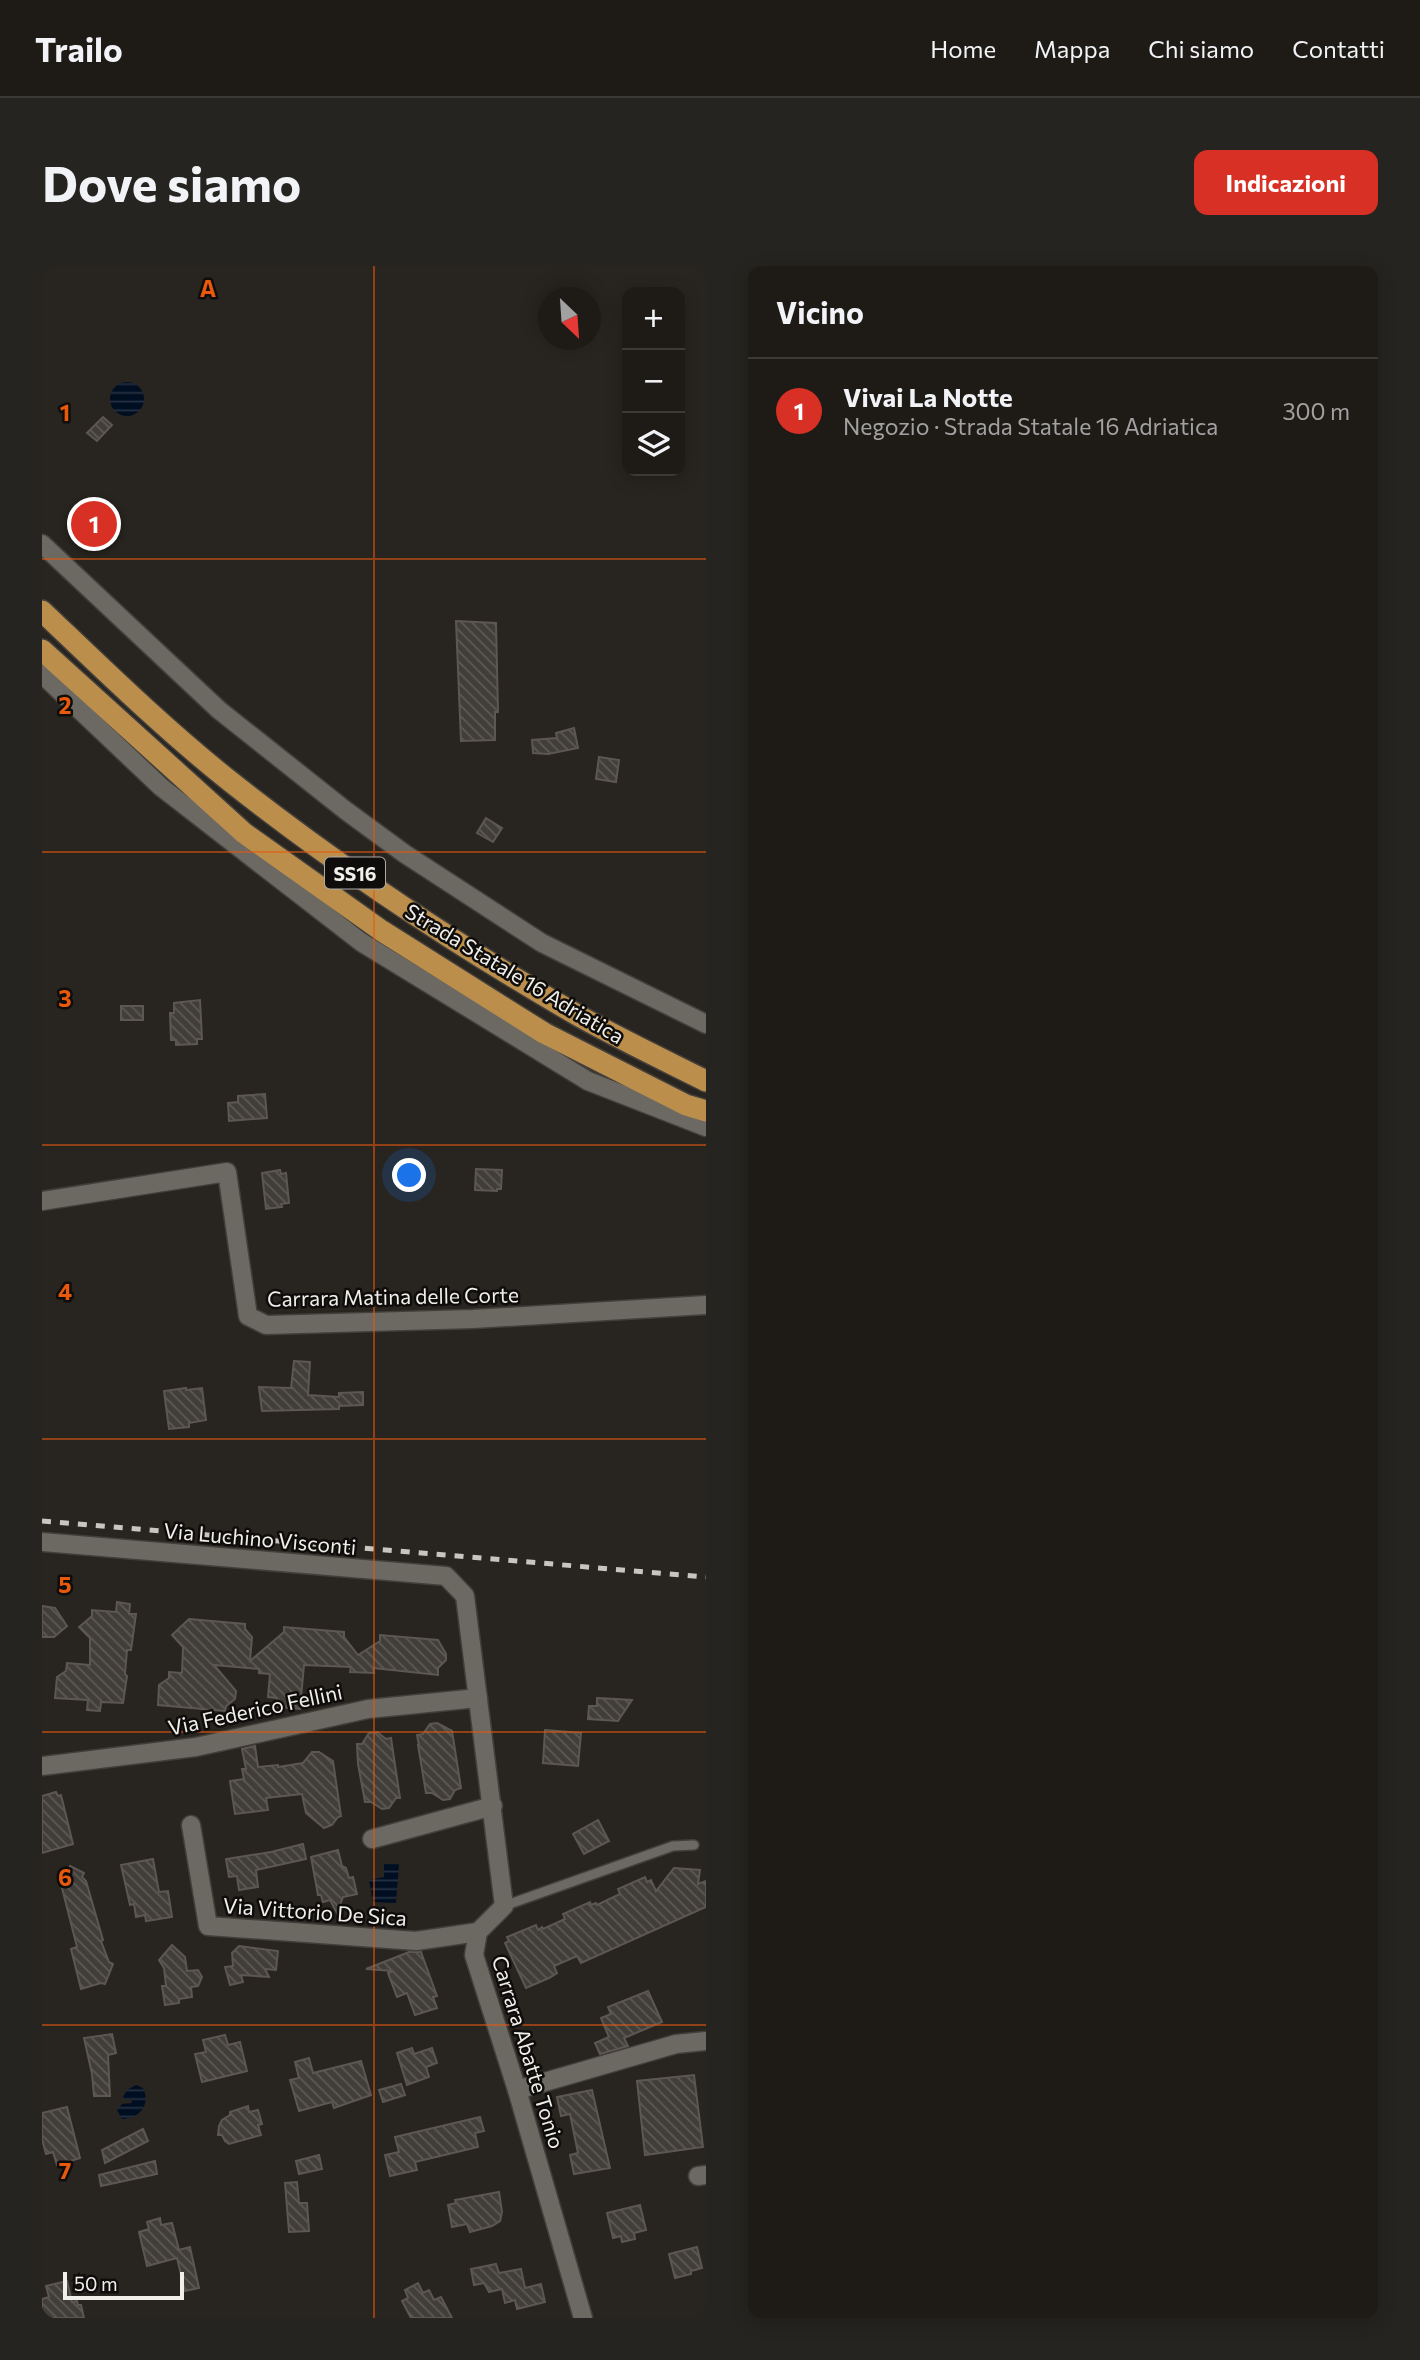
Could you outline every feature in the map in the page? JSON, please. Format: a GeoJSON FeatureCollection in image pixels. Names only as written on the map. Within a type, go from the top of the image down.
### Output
{"type":"FeatureCollection","features":[{"type":"Feature","properties":{"kind":"highway","name":"Strada Statale 16 Adriatica"},"geometry":{"type":"LineString","coordinates":[[42,611],[126,690],[230,781],[341,863],[457,942],[580,1016],[706,1082]]}},
{"type":"Feature","properties":{"kind":"highway","name":"Strada Statale 16 Adriatica"},"geometry":{"type":"LineString","coordinates":[[42,650],[244,833],[382,931],[544,1033],[687,1105],[706,1111]]}},
{"type":"Feature","properties":{"kind":"street"},"geometry":{"type":"LineString","coordinates":[[42,544],[219,710],[405,854],[542,943],[706,1024]]}},
{"type":"Feature","properties":{"kind":"street"},"geometry":{"type":"LineString","coordinates":[[42,674],[161,787],[361,942],[589,1081],[706,1127]]}},
{"type":"Feature","properties":{"kind":"street","name":"Carrara Matina delle Corte"},"geometry":{"type":"LineString","coordinates":[[42,1200],[228,1172],[248,1316],[265,1325],[473,1319],[706,1305]]}},
{"type":"Feature","properties":{"kind":"street","name":"Via Luchino Visconti"},"geometry":{"type":"LineString","coordinates":[[42,1542],[446,1576],[465,1596],[478,1698]]}},
{"type":"Feature","properties":{"kind":"street"},"geometry":{"type":"LineString","coordinates":[[478,1698],[504,1906]]}},
{"type":"Feature","properties":{"kind":"street","name":"Via Federico Fellini"},"geometry":{"type":"LineString","coordinates":[[42,1766],[196,1747],[368,1709],[478,1698]]}},
{"type":"Feature","properties":{"kind":"street"},"geometry":{"type":"LineString","coordinates":[[372,1839],[493,1806]]}},
{"type":"Feature","properties":{"kind":"street","name":"Via Vittorio De Sica"},"geometry":{"type":"LineString","coordinates":[[191,1825],[208,1926],[416,1941],[478,1932]]}},
{"type":"Feature","properties":{"kind":"street","name":"Carrara Abatte Tonio"},"geometry":{"type":"LineString","coordinates":[[504,1906],[478,1932],[474,1955],[517,2090],[583,2318]]}},
{"type":"Feature","properties":{"kind":"street"},"geometry":{"type":"LineString","coordinates":[[517,2090],[676,2045],[706,2041]]}},
{"type":"Feature","properties":{"kind":"lane"},"geometry":{"type":"LineString","coordinates":[[504,1906],[673,1846],[694,1845]]}},
{"type":"Feature","properties":{"kind":"water"},"geometry":{"type":"Polygon","coordinates":[[[127,382],[139,387],[144,399],[139,411],[127,416],[115,411],[110,399],[115,387],[127,382]]]}},
{"type":"Feature","properties":{"kind":"water"},"geometry":{"type":"Polygon","coordinates":[[[384,1864],[399,1864],[396,1903],[373,1902],[369,1880],[384,1877],[384,1864]]]}},
{"type":"Feature","properties":{"kind":"water"},"geometry":{"type":"Polygon","coordinates":[[[136,2085],[143,2088],[145,2105],[139,2113],[122,2119],[117,2110],[122,2104],[132,2103],[131,2099],[125,2100],[123,2097],[127,2090],[136,2085]]]}},
{"type":"Feature","properties":{"kind":"building"},"geometry":{"type":"Polygon","coordinates":[[[103,417],[112,425],[97,441],[87,433],[103,417]]]}},
{"type":"Feature","properties":{"kind":"building"},"geometry":{"type":"Polygon","coordinates":[[[456,621],[496,623],[498,712],[495,712],[495,740],[461,741],[456,621]]]}},
{"type":"Feature","properties":{"kind":"building"},"geometry":{"type":"Polygon","coordinates":[[[574,728],[578,748],[548,754],[533,753],[532,740],[557,738],[556,733],[574,728]]]}},
{"type":"Feature","properties":{"kind":"building"},"geometry":{"type":"Polygon","coordinates":[[[599,757],[619,760],[616,782],[596,779],[599,757]]]}},
{"type":"Feature","properties":{"kind":"building"},"geometry":{"type":"Polygon","coordinates":[[[486,818],[502,828],[493,842],[477,833],[486,818]]]}},
{"type":"Feature","properties":{"kind":"building"},"geometry":{"type":"Polygon","coordinates":[[[200,1000],[202,1039],[197,1039],[197,1044],[176,1045],[176,1040],[171,1040],[170,1013],[174,1013],[174,1003],[200,1000]]]}},
{"type":"Feature","properties":{"kind":"building"},"geometry":{"type":"Polygon","coordinates":[[[121,1006],[143,1006],[143,1020],[121,1020],[121,1006]]]}},
{"type":"Feature","properties":{"kind":"building"},"geometry":{"type":"Polygon","coordinates":[[[265,1094],[267,1118],[229,1121],[228,1103],[238,1102],[238,1096],[265,1094]]]}},
{"type":"Feature","properties":{"kind":"building"},"geometry":{"type":"Polygon","coordinates":[[[476,1169],[502,1170],[501,1189],[475,1190],[476,1169]]]}},
{"type":"Feature","properties":{"kind":"building"},"geometry":{"type":"Polygon","coordinates":[[[280,1170],[281,1174],[286,1173],[289,1203],[281,1204],[282,1207],[266,1209],[262,1173],[280,1170]]]}},
{"type":"Feature","properties":{"kind":"building"},"geometry":{"type":"Polygon","coordinates":[[[294,1361],[310,1362],[308,1395],[339,1397],[339,1393],[363,1392],[363,1405],[339,1406],[339,1409],[262,1411],[259,1387],[291,1388],[294,1361]]]}},
{"type":"Feature","properties":{"kind":"building"},"geometry":{"type":"Polygon","coordinates":[[[202,1388],[206,1420],[189,1423],[189,1427],[169,1429],[164,1391],[202,1388]]]}},
{"type":"Feature","properties":{"kind":"building"},"geometry":{"type":"Polygon","coordinates":[[[117,1602],[130,1604],[129,1614],[136,1614],[131,1650],[127,1650],[123,1703],[101,1702],[100,1711],[87,1710],[88,1700],[55,1698],[57,1677],[66,1671],[67,1663],[90,1665],[90,1638],[79,1627],[92,1616],[92,1610],[116,1612],[117,1602]]]}},
{"type":"Feature","properties":{"kind":"building"},"geometry":{"type":"Polygon","coordinates":[[[42,1606],[55,1608],[67,1626],[54,1637],[42,1637],[42,1606]]]}},
{"type":"Feature","properties":{"kind":"building"},"geometry":{"type":"Polygon","coordinates":[[[189,1619],[245,1624],[245,1629],[252,1637],[250,1661],[284,1632],[284,1627],[344,1632],[344,1637],[358,1655],[380,1641],[380,1635],[438,1640],[446,1654],[446,1660],[438,1668],[438,1675],[373,1668],[374,1673],[350,1672],[351,1667],[304,1665],[300,1709],[276,1707],[277,1698],[268,1697],[270,1674],[259,1673],[259,1669],[214,1665],[236,1691],[235,1699],[226,1706],[225,1711],[158,1705],[159,1685],[169,1678],[169,1672],[182,1673],[183,1647],[172,1635],[189,1619]]]}},
{"type":"Feature","properties":{"kind":"building"},"geometry":{"type":"Polygon","coordinates":[[[597,1698],[632,1700],[618,1721],[588,1719],[589,1706],[597,1706],[597,1698]]]}},
{"type":"Feature","properties":{"kind":"building"},"geometry":{"type":"Polygon","coordinates":[[[437,1723],[452,1731],[461,1788],[455,1790],[450,1799],[443,1800],[432,1793],[426,1793],[417,1735],[423,1734],[430,1724],[437,1723]]]}},
{"type":"Feature","properties":{"kind":"building"},"geometry":{"type":"Polygon","coordinates":[[[545,1730],[581,1733],[578,1766],[543,1763],[545,1730]]]}},
{"type":"Feature","properties":{"kind":"building"},"geometry":{"type":"Polygon","coordinates":[[[377,1732],[386,1739],[391,1738],[400,1798],[396,1798],[389,1808],[382,1809],[371,1802],[365,1802],[358,1764],[357,1744],[362,1744],[369,1733],[377,1732]]]}},
{"type":"Feature","properties":{"kind":"building"},"geometry":{"type":"Polygon","coordinates":[[[255,1746],[258,1767],[303,1763],[312,1752],[319,1752],[333,1761],[341,1816],[332,1825],[324,1828],[306,1813],[302,1794],[266,1798],[268,1810],[235,1814],[230,1781],[244,1779],[242,1769],[246,1769],[242,1749],[255,1746]]]}},
{"type":"Feature","properties":{"kind":"building"},"geometry":{"type":"Polygon","coordinates":[[[56,1792],[58,1796],[61,1795],[73,1844],[42,1853],[42,1796],[56,1792]]]}},
{"type":"Feature","properties":{"kind":"building"},"geometry":{"type":"Polygon","coordinates":[[[598,1820],[609,1841],[584,1854],[573,1834],[598,1820]]]}},
{"type":"Feature","properties":{"kind":"building"},"geometry":{"type":"Polygon","coordinates":[[[303,1844],[306,1859],[256,1870],[258,1887],[239,1890],[237,1876],[229,1877],[226,1859],[303,1844]]]}},
{"type":"Feature","properties":{"kind":"building"},"geometry":{"type":"Polygon","coordinates":[[[338,1850],[342,1866],[346,1868],[349,1878],[353,1877],[357,1894],[343,1897],[337,1913],[330,1900],[323,1902],[321,1895],[318,1895],[311,1857],[338,1850]]]}},
{"type":"Feature","properties":{"kind":"building"},"geometry":{"type":"Polygon","coordinates":[[[153,1859],[159,1892],[168,1891],[172,1917],[146,1921],[145,1915],[136,1917],[134,1904],[130,1905],[121,1865],[153,1859]]]}},
{"type":"Feature","properties":{"kind":"building"},"geometry":{"type":"Polygon","coordinates":[[[70,1866],[84,1873],[82,1877],[86,1881],[103,1940],[101,1941],[109,1962],[113,1964],[105,1984],[81,1989],[71,1949],[77,1947],[60,1880],[65,1878],[70,1866]]]}},
{"type":"Feature","properties":{"kind":"building"},"geometry":{"type":"Polygon","coordinates":[[[674,1868],[700,1870],[698,1884],[706,1881],[706,1907],[581,1963],[577,1956],[554,1966],[557,1973],[526,1988],[505,1943],[509,1941],[507,1937],[536,1925],[538,1930],[542,1927],[543,1929],[565,1919],[563,1914],[590,1902],[591,1905],[597,1905],[620,1894],[618,1889],[645,1877],[647,1882],[651,1880],[656,1891],[674,1868]]]}},
{"type":"Feature","properties":{"kind":"building"},"geometry":{"type":"Polygon","coordinates":[[[172,1945],[185,1957],[187,1971],[198,1970],[202,1977],[198,1986],[191,1987],[192,1997],[165,2005],[162,1986],[166,1986],[164,1968],[159,1960],[172,1945]]]}},
{"type":"Feature","properties":{"kind":"building"},"geometry":{"type":"Polygon","coordinates":[[[239,1946],[278,1951],[276,1970],[265,1969],[269,1977],[241,1975],[243,1982],[230,1985],[225,1967],[233,1966],[232,1953],[239,1946]]]}},
{"type":"Feature","properties":{"kind":"building"},"geometry":{"type":"Polygon","coordinates":[[[409,1952],[421,1952],[437,1996],[433,1997],[437,2008],[415,2015],[407,1993],[397,1997],[388,1973],[393,1971],[366,1969],[409,1952]]]}},
{"type":"Feature","properties":{"kind":"building"},"geometry":{"type":"Polygon","coordinates":[[[648,1991],[662,2022],[624,2038],[628,2046],[600,2054],[595,2043],[609,2037],[601,2018],[611,2014],[608,2007],[648,1991]]]}},
{"type":"Feature","properties":{"kind":"building"},"geometry":{"type":"Polygon","coordinates":[[[112,2034],[116,2053],[108,2055],[110,2096],[94,2096],[84,2038],[112,2034]]]}},
{"type":"Feature","properties":{"kind":"building"},"geometry":{"type":"Polygon","coordinates":[[[225,2035],[228,2045],[240,2042],[247,2071],[202,2082],[195,2054],[206,2052],[203,2040],[225,2035]]]}},
{"type":"Feature","properties":{"kind":"building"},"geometry":{"type":"Polygon","coordinates":[[[412,2048],[414,2054],[432,2048],[437,2063],[426,2067],[429,2077],[407,2085],[397,2053],[412,2048]]]}},
{"type":"Feature","properties":{"kind":"building"},"geometry":{"type":"Polygon","coordinates":[[[309,2058],[313,2073],[361,2061],[371,2095],[334,2108],[332,2102],[299,2111],[290,2080],[299,2078],[295,2062],[309,2058]]]}},
{"type":"Feature","properties":{"kind":"building"},"geometry":{"type":"Polygon","coordinates":[[[694,2075],[703,2147],[645,2155],[637,2081],[694,2075]]]}},
{"type":"Feature","properties":{"kind":"building"},"geometry":{"type":"Polygon","coordinates":[[[401,2084],[405,2095],[383,2102],[379,2090],[401,2084]]]}},
{"type":"Feature","properties":{"kind":"building"},"geometry":{"type":"Polygon","coordinates":[[[592,2090],[610,2168],[574,2174],[570,2155],[578,2153],[570,2114],[561,2116],[557,2097],[592,2090]]]}},
{"type":"Feature","properties":{"kind":"building"},"geometry":{"type":"Polygon","coordinates":[[[248,2106],[249,2112],[258,2110],[262,2124],[258,2125],[261,2135],[229,2144],[222,2135],[218,2135],[222,2120],[230,2115],[230,2112],[248,2106]]]}},
{"type":"Feature","properties":{"kind":"building"},"geometry":{"type":"Polygon","coordinates":[[[67,2107],[80,2158],[57,2165],[53,2152],[46,2154],[42,2139],[42,2113],[67,2107]]]}},
{"type":"Feature","properties":{"kind":"building"},"geometry":{"type":"Polygon","coordinates":[[[480,2117],[484,2131],[475,2133],[478,2147],[415,2162],[417,2170],[390,2176],[385,2155],[399,2152],[395,2137],[480,2117]]]}},
{"type":"Feature","properties":{"kind":"building"},"geometry":{"type":"Polygon","coordinates":[[[143,2129],[148,2141],[105,2163],[102,2150],[143,2129]]]}},
{"type":"Feature","properties":{"kind":"building"},"geometry":{"type":"Polygon","coordinates":[[[319,2155],[322,2169],[299,2174],[296,2161],[319,2155]]]}},
{"type":"Feature","properties":{"kind":"building"},"geometry":{"type":"Polygon","coordinates":[[[155,2161],[157,2174],[101,2186],[99,2175],[155,2161]]]}},
{"type":"Feature","properties":{"kind":"building"},"geometry":{"type":"Polygon","coordinates":[[[297,2182],[299,2203],[307,2203],[309,2231],[289,2232],[285,2183],[297,2182]]]}},
{"type":"Feature","properties":{"kind":"building"},"geometry":{"type":"Polygon","coordinates":[[[499,2192],[502,2212],[500,2221],[470,2232],[467,2224],[452,2227],[448,2205],[456,2203],[455,2200],[499,2192]]]}},
{"type":"Feature","properties":{"kind":"building"},"geometry":{"type":"Polygon","coordinates":[[[640,2205],[646,2230],[634,2233],[635,2239],[622,2242],[621,2236],[613,2238],[607,2213],[640,2205]]]}},
{"type":"Feature","properties":{"kind":"building"},"geometry":{"type":"Polygon","coordinates":[[[160,2218],[161,2225],[172,2223],[179,2250],[190,2247],[199,2288],[185,2291],[177,2258],[147,2266],[139,2232],[149,2229],[147,2222],[160,2218]]]}},
{"type":"Feature","properties":{"kind":"building"},"geometry":{"type":"Polygon","coordinates":[[[697,2247],[702,2268],[675,2278],[669,2254],[697,2247]]]}},
{"type":"Feature","properties":{"kind":"building"},"geometry":{"type":"Polygon","coordinates":[[[496,2264],[499,2273],[521,2269],[525,2288],[541,2284],[545,2302],[517,2309],[515,2300],[505,2303],[502,2289],[489,2292],[484,2283],[474,2285],[471,2269],[496,2264]]]}},
{"type":"Feature","properties":{"kind":"building"},"geometry":{"type":"Polygon","coordinates":[[[67,2281],[72,2302],[77,2301],[78,2305],[81,2305],[84,2318],[42,2318],[42,2299],[49,2297],[46,2286],[67,2281]]]}},
{"type":"Feature","properties":{"kind":"building"},"geometry":{"type":"Polygon","coordinates":[[[418,2283],[423,2293],[429,2290],[434,2300],[441,2297],[452,2318],[411,2318],[402,2301],[408,2298],[405,2290],[418,2283]]]}},
{"type":"Feature","properties":{"kind":"railway"},"geometry":{"type":"LineString","coordinates":[[42,1521],[706,1577]]}},
{"type":"Feature","properties":{"kind":"place","name":"Vivai La Notte"},"geometry":{"type":"Point","coordinates":[94,524]}}]}
